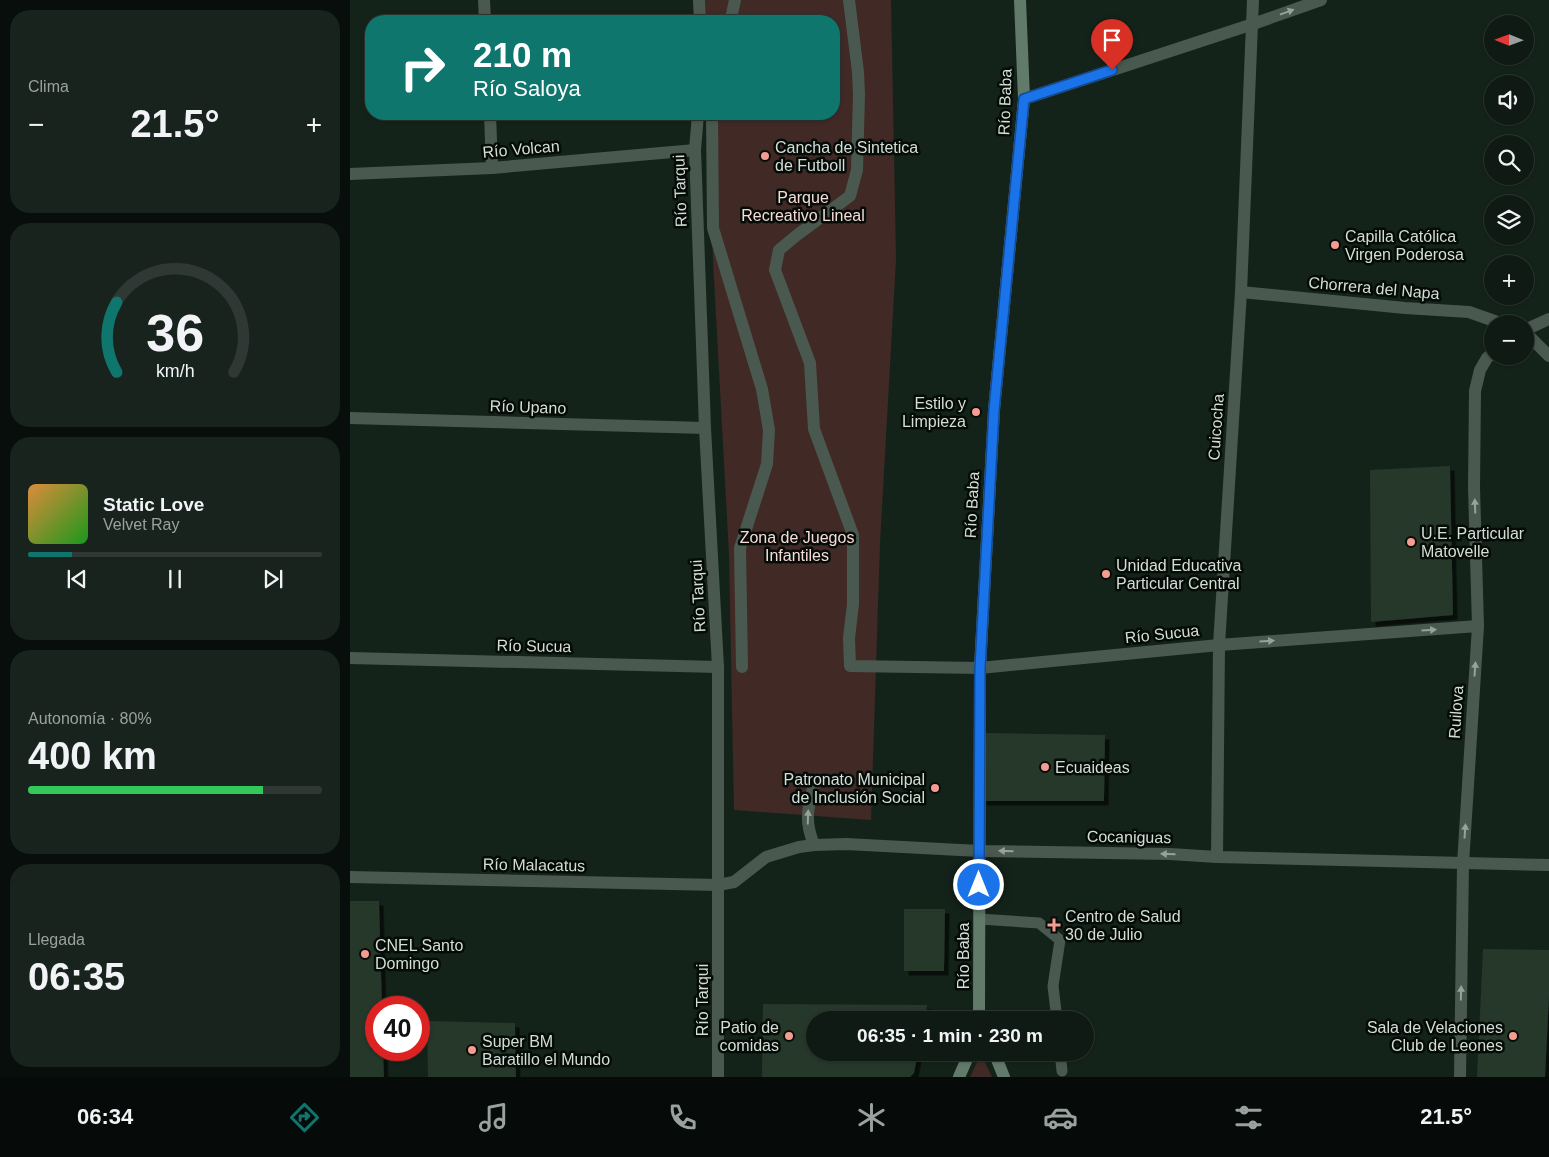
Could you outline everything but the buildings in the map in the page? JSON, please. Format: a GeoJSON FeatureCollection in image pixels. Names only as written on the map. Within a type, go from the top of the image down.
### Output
{"type":"FeatureCollection","features":[{"type":"Feature","properties":{"kind":"street"},"geometry":{"type":"LineString","coordinates":[[484,0],[485,15]]}},
{"type":"Feature","properties":{"kind":"street"},"geometry":{"type":"LineString","coordinates":[[699,0],[700,15]]}},
{"type":"Feature","properties":{"kind":"street"},"geometry":{"type":"LineString","coordinates":[[732,15],[735,0]]}},
{"type":"Feature","properties":{"kind":"street","name":"Río Sucua"},"geometry":{"type":"LineString","coordinates":[[849,0],[858,72],[857,170],[850,196],[780,250],[775,270],[810,363],[814,429],[852,535],[853,604],[849,638],[850,666],[980,668],[1219,645],[1478,626]]}},
{"type":"Feature","properties":{"kind":"street","name":"Río Baba"},"geometry":{"type":"LineString","coordinates":[[979,1011],[980,668],[994,410],[1024,99],[1020,0]]}},
{"type":"Feature","properties":{"kind":"street","name":"Cuicocha"},"geometry":{"type":"LineString","coordinates":[[1217,857],[1219,645],[1241,292],[1253,0]]}},
{"type":"Feature","properties":{"kind":"street"},"geometry":{"type":"LineString","coordinates":[[1024,99],[1321,0]]}},
{"type":"Feature","properties":{"kind":"street"},"geometry":{"type":"LineString","coordinates":[[490,120],[492,168]]}},
{"type":"Feature","properties":{"kind":"street","name":"Río Tarqui"},"geometry":{"type":"LineString","coordinates":[[698,120],[695,150],[705,428],[718,667],[718,1077]]}},
{"type":"Feature","properties":{"kind":"street"},"geometry":{"type":"LineString","coordinates":[[712,120],[713,228],[762,389],[769,430],[767,464],[740,548],[742,667]]}},
{"type":"Feature","properties":{"kind":"street","name":"Río Volcan"},"geometry":{"type":"LineString","coordinates":[[350,174],[492,168],[695,150]]}},
{"type":"Feature","properties":{"kind":"street","name":"Chorrera del Napa"},"geometry":{"type":"LineString","coordinates":[[1241,292],[1405,308],[1469,312],[1484,317]]}},
{"type":"Feature","properties":{"kind":"street"},"geometry":{"type":"LineString","coordinates":[[1534,326],[1549,319]]}},
{"type":"Feature","properties":{"kind":"street"},"geometry":{"type":"LineString","coordinates":[[1534,340],[1549,356]]}},
{"type":"Feature","properties":{"kind":"street","name":"Ruilova"},"geometry":{"type":"LineString","coordinates":[[1460,1077],[1462,864],[1478,626],[1474,488],[1475,391],[1480,370],[1484,363]]}},
{"type":"Feature","properties":{"kind":"street","name":"Río Upano"},"geometry":{"type":"LineString","coordinates":[[350,418],[705,428]]}},
{"type":"Feature","properties":{"kind":"street","name":"Río Sucua"},"geometry":{"type":"LineString","coordinates":[[350,658],[718,667]]}},
{"type":"Feature","properties":{"kind":"street"},"geometry":{"type":"LineString","coordinates":[[813,788],[808,806],[807,827],[814,845]]}},
{"type":"Feature","properties":{"kind":"street","name":"Cocaniguas"},"geometry":{"type":"LineString","coordinates":[[718,885],[734,882],[766,857],[799,847],[846,844],[979,851],[1170,854],[1217,857],[1549,865]]}},
{"type":"Feature","properties":{"kind":"street","name":"Río Malacatus"},"geometry":{"type":"LineString","coordinates":[[350,877],[718,885]]}},
{"type":"Feature","properties":{"kind":"street"},"geometry":{"type":"LineString","coordinates":[[959,1077],[966,1061]]}},
{"type":"Feature","properties":{"kind":"street"},"geometry":{"type":"LineString","coordinates":[[998,1061],[1004,1077]]}},
{"type":"Feature","properties":{"kind":"lane"},"geometry":{"type":"LineString","coordinates":[[979,919],[1039,923],[1060,940],[1053,986],[1056,1011]]}},
{"type":"Feature","properties":{"kind":"lane"},"geometry":{"type":"LineString","coordinates":[[1061,1061],[1062,1071]]}},
{"type":"Feature","properties":{"kind":"green space","name":"Parque Recreativo Lineal"},"geometry":{"type":"Polygon","coordinates":[[[705,0],[891,0],[896,259],[880,543],[871,820],[734,810],[729,554],[713,261],[708,120],[840,120],[840,15],[706,15],[705,0]]]}},
{"type":"Feature","properties":{"kind":"green space"},"geometry":{"type":"Polygon","coordinates":[[[978,1061],[984,1061],[992,1077],[970,1077],[978,1061]]]}},
{"type":"Feature","properties":{"kind":"place","name":"Cancha de Sintetica de Futboll"},"geometry":{"type":"Point","coordinates":[765,156]}},
{"type":"Feature","properties":{"kind":"place","name":"Capilla Católica Virgen Poderosa"},"geometry":{"type":"Point","coordinates":[1335,245]}},
{"type":"Feature","properties":{"kind":"place","name":"Estilo y Limpieza"},"geometry":{"type":"Point","coordinates":[976,412]}},
{"type":"Feature","properties":{"kind":"place","name":"U.E. Particular Matovelle"},"geometry":{"type":"Point","coordinates":[1411,542]}},
{"type":"Feature","properties":{"kind":"place","name":"Unidad Educativa Particular Central"},"geometry":{"type":"Point","coordinates":[1106,574]}},
{"type":"Feature","properties":{"kind":"place","name":"Ecuaideas"},"geometry":{"type":"Point","coordinates":[1045,767]}},
{"type":"Feature","properties":{"kind":"place","name":"Patronato Municipal de Inclusión Social"},"geometry":{"type":"Point","coordinates":[935,788]}},
{"type":"Feature","properties":{"kind":"place","name":"Centro de Salud 30 de Julio"},"geometry":{"type":"Point","coordinates":[1054,925]}},
{"type":"Feature","properties":{"kind":"place","name":"CNEL Santo Domingo"},"geometry":{"type":"Point","coordinates":[365,954]}},
{"type":"Feature","properties":{"kind":"place","name":"Patio de comidas"},"geometry":{"type":"Point","coordinates":[789,1036]}},
{"type":"Feature","properties":{"kind":"place","name":"Sala de Velaciones Club de Leones"},"geometry":{"type":"Point","coordinates":[1513,1036]}},
{"type":"Feature","properties":{"kind":"place","name":"Super BM Baratillo el Mundo"},"geometry":{"type":"Point","coordinates":[472,1050]}},
{"type":"Feature","properties":{"kind":"route"},"geometry":{"type":"LineString","coordinates":[[979,885],[980,668],[994,410],[1024,99],[1112,70]]}},
{"type":"Feature","properties":{"kind":"park label","name":"Zona de Juegos Infantiles"},"geometry":{"type":"Point","coordinates":[797,546]}}]}
